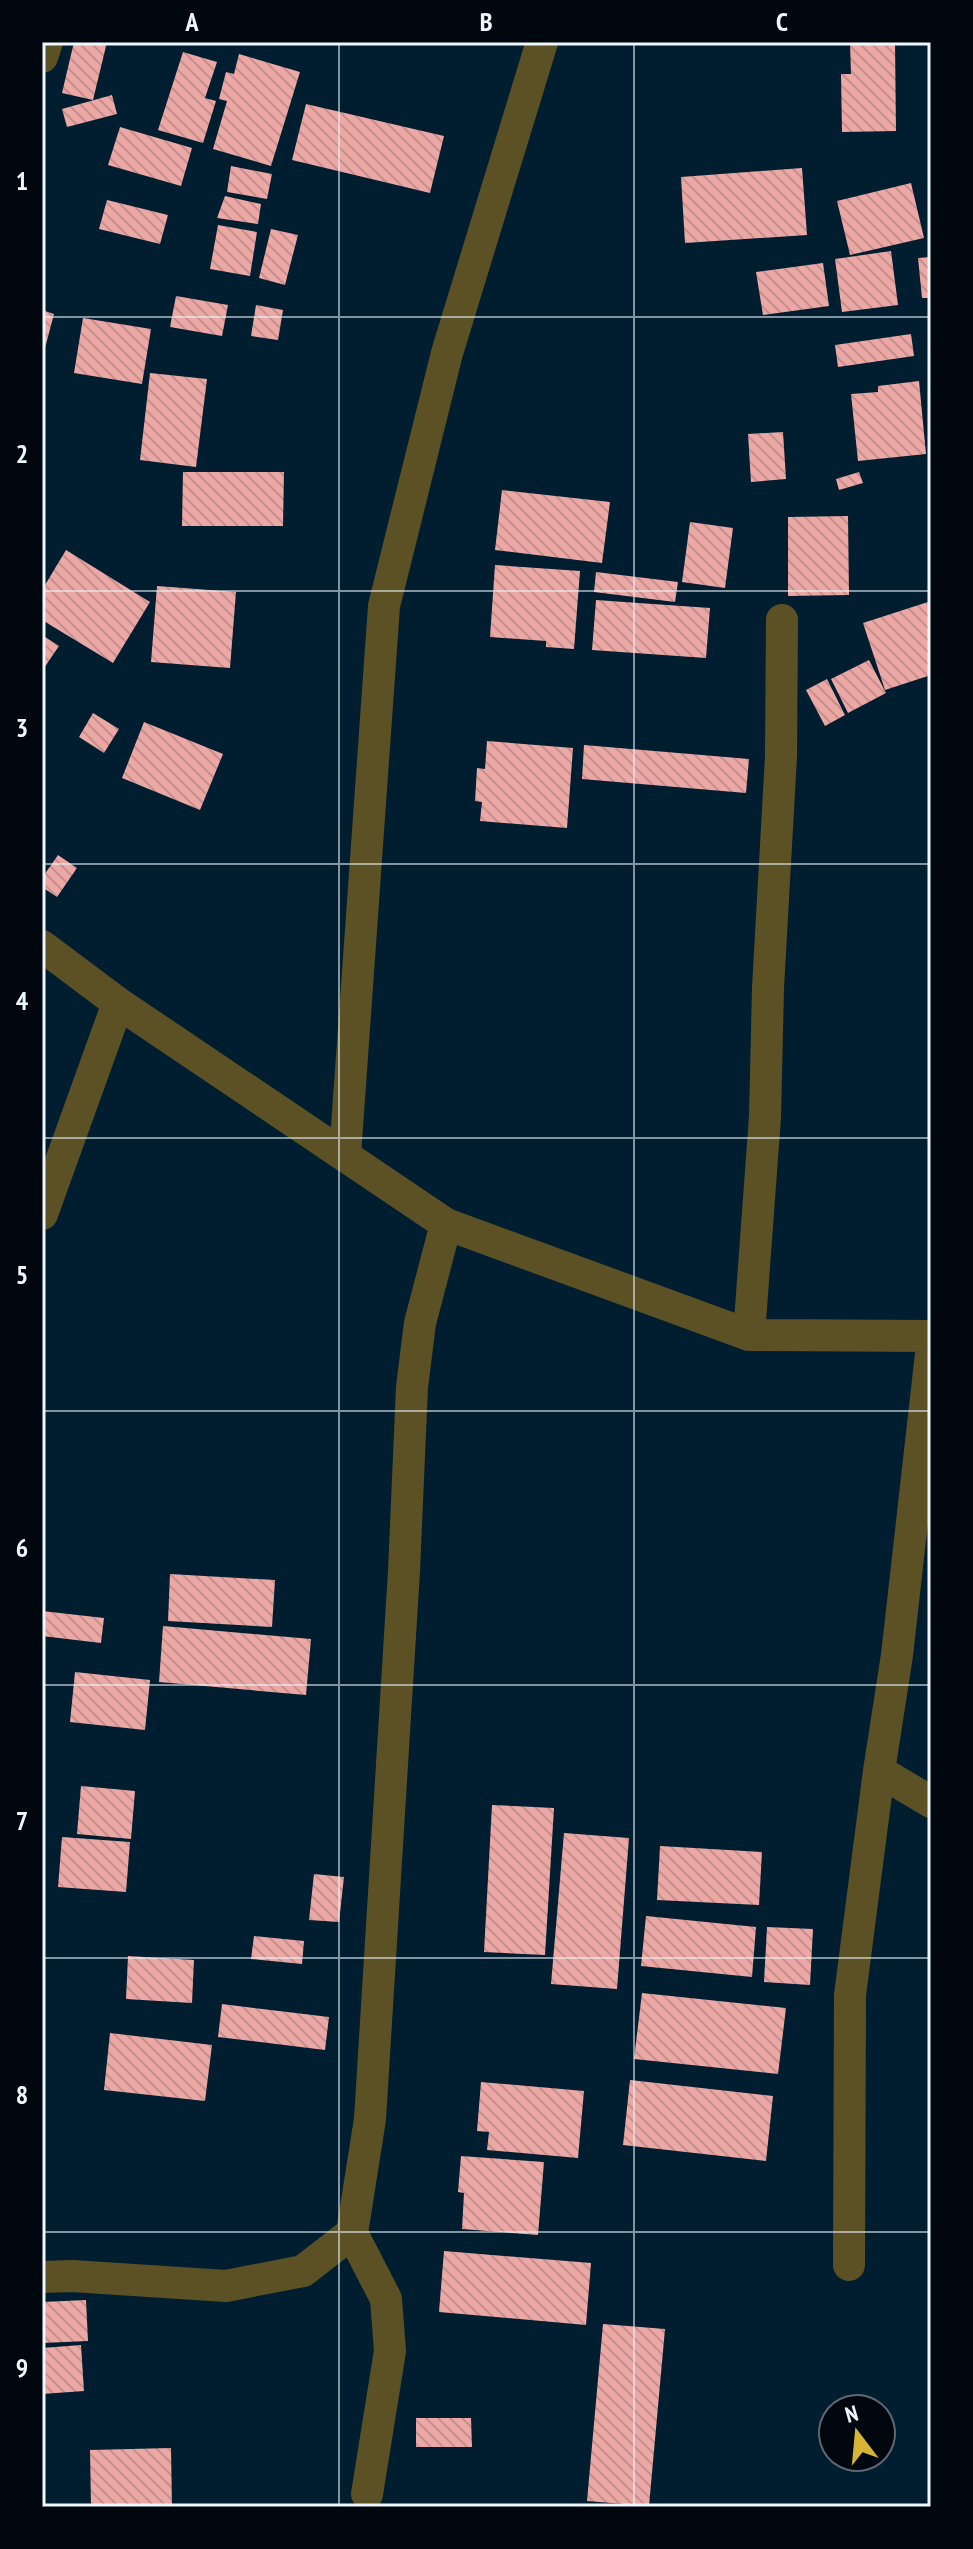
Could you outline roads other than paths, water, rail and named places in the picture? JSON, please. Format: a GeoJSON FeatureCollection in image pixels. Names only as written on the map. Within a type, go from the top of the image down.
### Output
{"type":"FeatureCollection","features":[{"type":"Feature","properties":{"kind":"street"},"geometry":{"type":"LineString","coordinates":[[42,57],[47,42]]}},
{"type":"Feature","properties":{"kind":"street"},"geometry":{"type":"LineString","coordinates":[[345,1155],[384,606],[447,353],[542,42]]}},
{"type":"Feature","properties":{"kind":"street"},"geometry":{"type":"LineString","coordinates":[[749,1335],[765,1117],[768,988],[781,756],[782,620]]}},
{"type":"Feature","properties":{"kind":"street"},"geometry":{"type":"LineString","coordinates":[[42,946],[118,1003],[446,1224],[749,1335],[931,1336]]}},
{"type":"Feature","properties":{"kind":"street"},"geometry":{"type":"LineString","coordinates":[[42,1214],[118,1003]]}},
{"type":"Feature","properties":{"kind":"street"},"geometry":{"type":"LineString","coordinates":[[367,2494],[390,2351],[386,2299],[352,2233],[370,2119],[404,1571],[412,1387],[420,1323],[446,1224]]}},
{"type":"Feature","properties":{"kind":"street"},"geometry":{"type":"LineString","coordinates":[[849,2265],[850,1995],[897,1655],[931,1354]]}},
{"type":"Feature","properties":{"kind":"street"},"geometry":{"type":"LineString","coordinates":[[879,1771],[931,1802]]}},
{"type":"Feature","properties":{"kind":"street"},"geometry":{"type":"LineString","coordinates":[[42,2277],[72,2276],[226,2286],[303,2271],[352,2233]]}}]}
